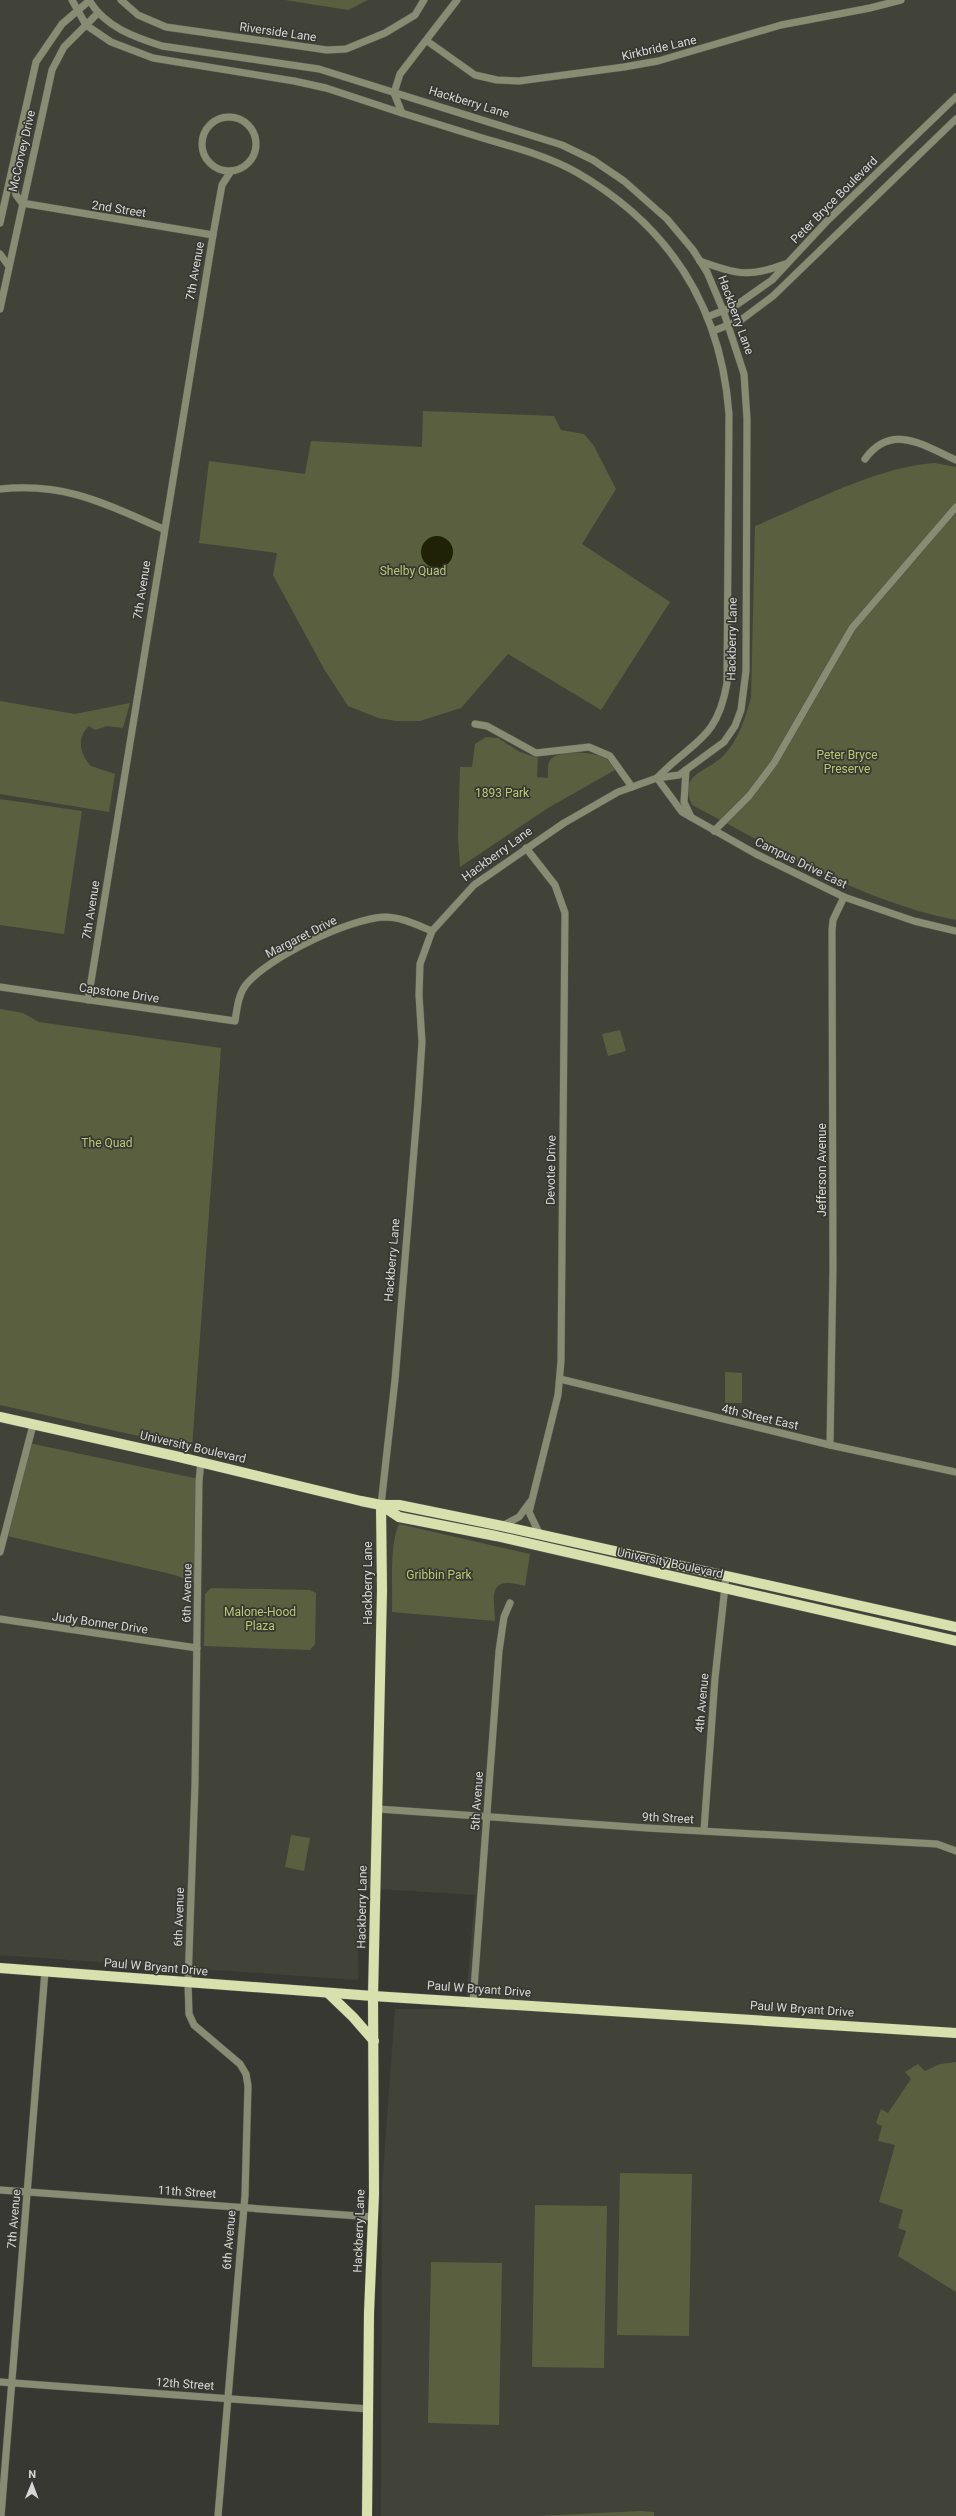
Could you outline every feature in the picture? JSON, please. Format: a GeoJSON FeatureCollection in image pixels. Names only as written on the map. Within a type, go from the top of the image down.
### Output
{"type":"FeatureCollection","features":[{"type":"Feature","properties":{"kind":"main road","name":"University Boulevard"},"geometry":{"type":"LineString","coordinates":[[0,1417],[201,1462],[380,1505],[399,1505],[502,1526],[540,1536],[956,1627]]}},
{"type":"Feature","properties":{"kind":"main road","name":"University Boulevard"},"geometry":{"type":"LineString","coordinates":[[380,1505],[399,1517],[496,1536],[956,1641]]}},
{"type":"Feature","properties":{"kind":"main road","name":"Hackberry Lane"},"geometry":{"type":"LineString","coordinates":[[367,2516],[369,2313],[373,2217],[380,1505]]}},
{"type":"Feature","properties":{"kind":"main road","name":"Paul W Bryant Drive"},"geometry":{"type":"LineString","coordinates":[[0,1968],[328,1993],[956,2033]]}},
{"type":"Feature","properties":{"kind":"main road"},"geometry":{"type":"LineString","coordinates":[[328,1993],[353,2017],[374,2041]]}},
{"type":"Feature","properties":{"kind":"street","name":"Hackberry Lane"},"geometry":{"type":"LineString","coordinates":[[72,0],[77,12],[86,25],[111,42],[153,58],[294,81],[326,88],[530,153],[575,171],[622,201],[660,238],[684,270],[700,297],[713,331],[726,378],[729,414],[727,683],[723,705],[713,726],[699,743],[676,758],[657,778]]}},
{"type":"Feature","properties":{"kind":"street","name":"Hackberry Lane"},"geometry":{"type":"LineString","coordinates":[[90,0],[98,13],[122,32],[162,46],[319,69],[562,145],[593,160],[645,197],[667,219],[700,261],[716,290],[744,374],[747,419],[746,671],[741,710],[735,726],[724,742],[678,775],[657,778],[604,799],[526,848],[474,885],[432,931],[420,964],[419,995],[422,1042],[418,1102],[395,1380],[380,1505]]}},
{"type":"Feature","properties":{"kind":"street","name":"McCorvey Drive"},"geometry":{"type":"LineString","coordinates":[[0,223],[36,62],[57,31],[90,0]]}},
{"type":"Feature","properties":{"kind":"street","name":"Riverside Lane"},"geometry":{"type":"LineString","coordinates":[[121,0],[138,15],[166,27],[326,50],[346,49],[385,32],[415,15],[424,0]]}},
{"type":"Feature","properties":{"kind":"street"},"geometry":{"type":"LineString","coordinates":[[402,113],[394,93],[400,74],[427,41],[457,0]]}},
{"type":"Feature","properties":{"kind":"street","name":"Kirkbride Lane"},"geometry":{"type":"LineString","coordinates":[[427,41],[475,75],[497,80],[519,81],[624,67],[658,60],[786,24],[870,8],[901,0]]}},
{"type":"Feature","properties":{"kind":"street","name":"McCorvey Drive"},"geometry":{"type":"LineString","coordinates":[[0,309],[8,265],[53,65],[64,46],[98,13]]}},
{"type":"Feature","properties":{"kind":"street","name":"Peter Bryce Boulevard"},"geometry":{"type":"LineString","coordinates":[[707,317],[759,291],[788,263],[826,221],[956,97]]}},
{"type":"Feature","properties":{"kind":"street","name":"7th Avenue"},"geometry":{"type":"LineString","coordinates":[[88,1000],[163,529],[222,185],[232,171],[244,167],[251,161],[256,143],[249,125],[233,116],[216,119],[204,132],[201,149],[207,160],[216,168],[222,185]]}},
{"type":"Feature","properties":{"kind":"street"},"geometry":{"type":"LineString","coordinates":[[713,331],[728,326],[753,312],[785,285],[956,119]]}},
{"type":"Feature","properties":{"kind":"street"},"geometry":{"type":"LineString","coordinates":[[216,168],[232,171]]}},
{"type":"Feature","properties":{"kind":"street"},"geometry":{"type":"LineString","coordinates":[[13,170],[16,195],[22,203]]}},
{"type":"Feature","properties":{"kind":"street","name":"2nd Street"},"geometry":{"type":"LineString","coordinates":[[22,203],[213,235]]}},
{"type":"Feature","properties":{"kind":"street"},"geometry":{"type":"LineString","coordinates":[[0,254],[8,265]]}},
{"type":"Feature","properties":{"kind":"street"},"geometry":{"type":"LineString","coordinates":[[700,261],[730,272],[749,274],[765,272],[788,263]]}},
{"type":"Feature","properties":{"kind":"street"},"geometry":{"type":"LineString","coordinates":[[865,459],[872,449],[897,439],[915,441],[956,460]]}},
{"type":"Feature","properties":{"kind":"street"},"geometry":{"type":"LineString","coordinates":[[0,489],[41,488],[96,499],[163,529]]}},
{"type":"Feature","properties":{"kind":"street"},"geometry":{"type":"LineString","coordinates":[[714,831],[749,796],[774,763],[852,628],[956,507]]}},
{"type":"Feature","properties":{"kind":"street"},"geometry":{"type":"LineString","coordinates":[[475,724],[487,726],[536,753],[588,747],[603,753],[610,756],[632,787]]}},
{"type":"Feature","properties":{"kind":"street"},"geometry":{"type":"LineString","coordinates":[[686,770],[684,802],[691,818]]}},
{"type":"Feature","properties":{"kind":"street","name":"Campus Drive East"},"geometry":{"type":"LineString","coordinates":[[657,778],[682,812],[756,854],[844,896],[914,921],[956,931]]}},
{"type":"Feature","properties":{"kind":"street","name":"Devotie Drive"},"geometry":{"type":"LineString","coordinates":[[526,848],[555,885],[565,913],[560,1379],[529,1512],[540,1536]]}},
{"type":"Feature","properties":{"kind":"street","name":"Jefferson Avenue"},"geometry":{"type":"LineString","coordinates":[[830,1445],[833,1268],[832,930],[833,920],[844,896]]}},
{"type":"Feature","properties":{"kind":"street","name":"Margaret Drive"},"geometry":{"type":"LineString","coordinates":[[235,1021],[241,994],[246,986],[263,969],[332,931],[385,917],[396,918],[432,931]]}},
{"type":"Feature","properties":{"kind":"street","name":"Capstone Drive"},"geometry":{"type":"LineString","coordinates":[[0,987],[235,1021]]}},
{"type":"Feature","properties":{"kind":"street","name":"4th Street East"},"geometry":{"type":"LineString","coordinates":[[560,1379],[830,1445],[956,1472]]}},
{"type":"Feature","properties":{"kind":"street"},"geometry":{"type":"LineString","coordinates":[[0,1552],[33,1425]]}},
{"type":"Feature","properties":{"kind":"street","name":"6th Avenue"},"geometry":{"type":"LineString","coordinates":[[201,1462],[199,1482],[197,1648],[188,1983],[189,2014],[194,2025],[202,2034],[231,2055],[246,2074],[249,2098],[243,2207],[218,2516]]}},
{"type":"Feature","properties":{"kind":"street","name":"Devotie Drive"},"geometry":{"type":"LineString","coordinates":[[502,1526],[519,1517],[532,1500]]}},
{"type":"Feature","properties":{"kind":"street","name":"4th Avenue"},"geometry":{"type":"LineString","coordinates":[[704,1830],[726,1577]]}},
{"type":"Feature","properties":{"kind":"street","name":"5th Avenue"},"geometry":{"type":"LineString","coordinates":[[473,2002],[499,1651],[504,1616],[510,1603]]}},
{"type":"Feature","properties":{"kind":"street","name":"Judy Bonner Drive"},"geometry":{"type":"LineString","coordinates":[[0,1619],[197,1648]]}},
{"type":"Feature","properties":{"kind":"street","name":"9th Street"},"geometry":{"type":"LineString","coordinates":[[378,1809],[487,1818],[937,1844],[956,1850]]}},
{"type":"Feature","properties":{"kind":"street","name":"7th Avenue"},"geometry":{"type":"LineString","coordinates":[[1,2516],[45,1971]]}},
{"type":"Feature","properties":{"kind":"street","name":"11th Street"},"geometry":{"type":"LineString","coordinates":[[0,2190],[373,2217]]}},
{"type":"Feature","properties":{"kind":"street","name":"12th Street"},"geometry":{"type":"LineString","coordinates":[[0,2382],[369,2409]]}},
{"type":"Feature","properties":{"kind":"shaded area"},"geometry":{"type":"Polygon","coordinates":[[[0,0],[956,0],[956,2516],[381,2516],[382,2186],[395,2009],[465,2009],[475,1895],[359,1888],[358,1980],[0,1955],[0,0]]]}},
{"type":"Feature","properties":{"kind":"shaded area"},"geometry":{"type":"Polygon","coordinates":[[[437,536],[448,541],[453,552],[448,563],[437,568],[426,563],[421,552],[426,541],[437,536]]]}},
{"type":"Feature","properties":{"kind":"green space"},"geometry":{"type":"Polygon","coordinates":[[[285,0],[368,0],[348,10],[285,0]]]}},
{"type":"Feature","properties":{"kind":"green space","name":"Shelby Quad"},"geometry":{"type":"Polygon","coordinates":[[[423,411],[554,416],[561,430],[584,434],[594,446],[616,489],[582,544],[670,602],[601,710],[508,654],[461,708],[420,721],[396,721],[378,718],[348,706],[324,669],[273,575],[277,553],[199,543],[209,461],[305,474],[311,441],[422,447],[423,411]]]}},
{"type":"Feature","properties":{"kind":"green space","name":"Peter Bryce Preserve"},"geometry":{"type":"Polygon","coordinates":[[[935,463],[956,467],[956,920],[886,900],[820,872],[692,805],[689,794],[691,780],[716,762],[729,750],[741,728],[751,698],[755,526],[867,478],[913,466],[935,463]]]}},
{"type":"Feature","properties":{"kind":"green space"},"geometry":{"type":"Polygon","coordinates":[[[0,701],[75,714],[130,703],[123,728],[107,726],[95,730],[89,726],[82,736],[81,741],[84,756],[91,766],[115,774],[109,812],[0,794],[0,701]]]}},
{"type":"Feature","properties":{"kind":"green space","name":"1893 Park"},"geometry":{"type":"Polygon","coordinates":[[[486,737],[498,738],[520,752],[538,758],[537,777],[548,778],[548,768],[551,759],[556,756],[574,753],[585,753],[605,758],[612,763],[615,770],[548,808],[460,867],[458,837],[460,767],[472,767],[475,744],[486,737]]]}},
{"type":"Feature","properties":{"kind":"green space"},"geometry":{"type":"Polygon","coordinates":[[[0,799],[82,811],[64,934],[0,925],[0,799]]]}},
{"type":"Feature","properties":{"kind":"green space","name":"The Quad"},"geometry":{"type":"Polygon","coordinates":[[[0,1009],[23,1013],[39,1022],[221,1048],[192,1448],[0,1405],[0,1009]]]}},
{"type":"Feature","properties":{"kind":"green space"},"geometry":{"type":"Polygon","coordinates":[[[620,1030],[626,1051],[608,1056],[602,1034],[620,1030]]]}},
{"type":"Feature","properties":{"kind":"green space"},"geometry":{"type":"Polygon","coordinates":[[[725,1372],[742,1373],[742,1403],[725,1403],[725,1372]]]}},
{"type":"Feature","properties":{"kind":"green space"},"geometry":{"type":"Polygon","coordinates":[[[29,1443],[199,1479],[199,1585],[175,1575],[3,1535],[29,1443]]]}},
{"type":"Feature","properties":{"kind":"green space","name":"Gribbin Park"},"geometry":{"type":"Polygon","coordinates":[[[399,1524],[530,1554],[525,1586],[513,1583],[504,1583],[495,1590],[495,1621],[392,1612],[392,1566],[394,1543],[399,1524]]]}},
{"type":"Feature","properties":{"kind":"green space","name":"Malone-Hood Plaza"},"geometry":{"type":"Polygon","coordinates":[[[211,1588],[310,1590],[316,1593],[315,1644],[310,1650],[204,1646],[205,1594],[211,1588]]]}},
{"type":"Feature","properties":{"kind":"green space"},"geometry":{"type":"Polygon","coordinates":[[[291,1835],[310,1838],[304,1871],[285,1867],[291,1835]]]}},
{"type":"Feature","properties":{"kind":"green space"},"geometry":{"type":"Polygon","coordinates":[[[956,2062],[956,2292],[898,2256],[906,2231],[898,2228],[903,2210],[879,2202],[895,2145],[878,2141],[882,2126],[876,2123],[881,2109],[888,2113],[911,2079],[905,2072],[918,2064],[925,2071],[940,2064],[956,2062]]]}},
{"type":"Feature","properties":{"kind":"green space"},"geometry":{"type":"Polygon","coordinates":[[[620,2173],[692,2174],[689,2336],[617,2335],[620,2173]]]}},
{"type":"Feature","properties":{"kind":"green space"},"geometry":{"type":"Polygon","coordinates":[[[535,2205],[607,2206],[604,2368],[532,2367],[535,2205]]]}},
{"type":"Feature","properties":{"kind":"green space"},"geometry":{"type":"Polygon","coordinates":[[[431,2262],[502,2263],[499,2425],[428,2423],[431,2262]]]}},
{"type":"Feature","properties":{"kind":"green space"},"geometry":{"type":"Polygon","coordinates":[[[641,2511],[654,2512],[654,2516],[537,2516],[641,2511]]]}}]}
